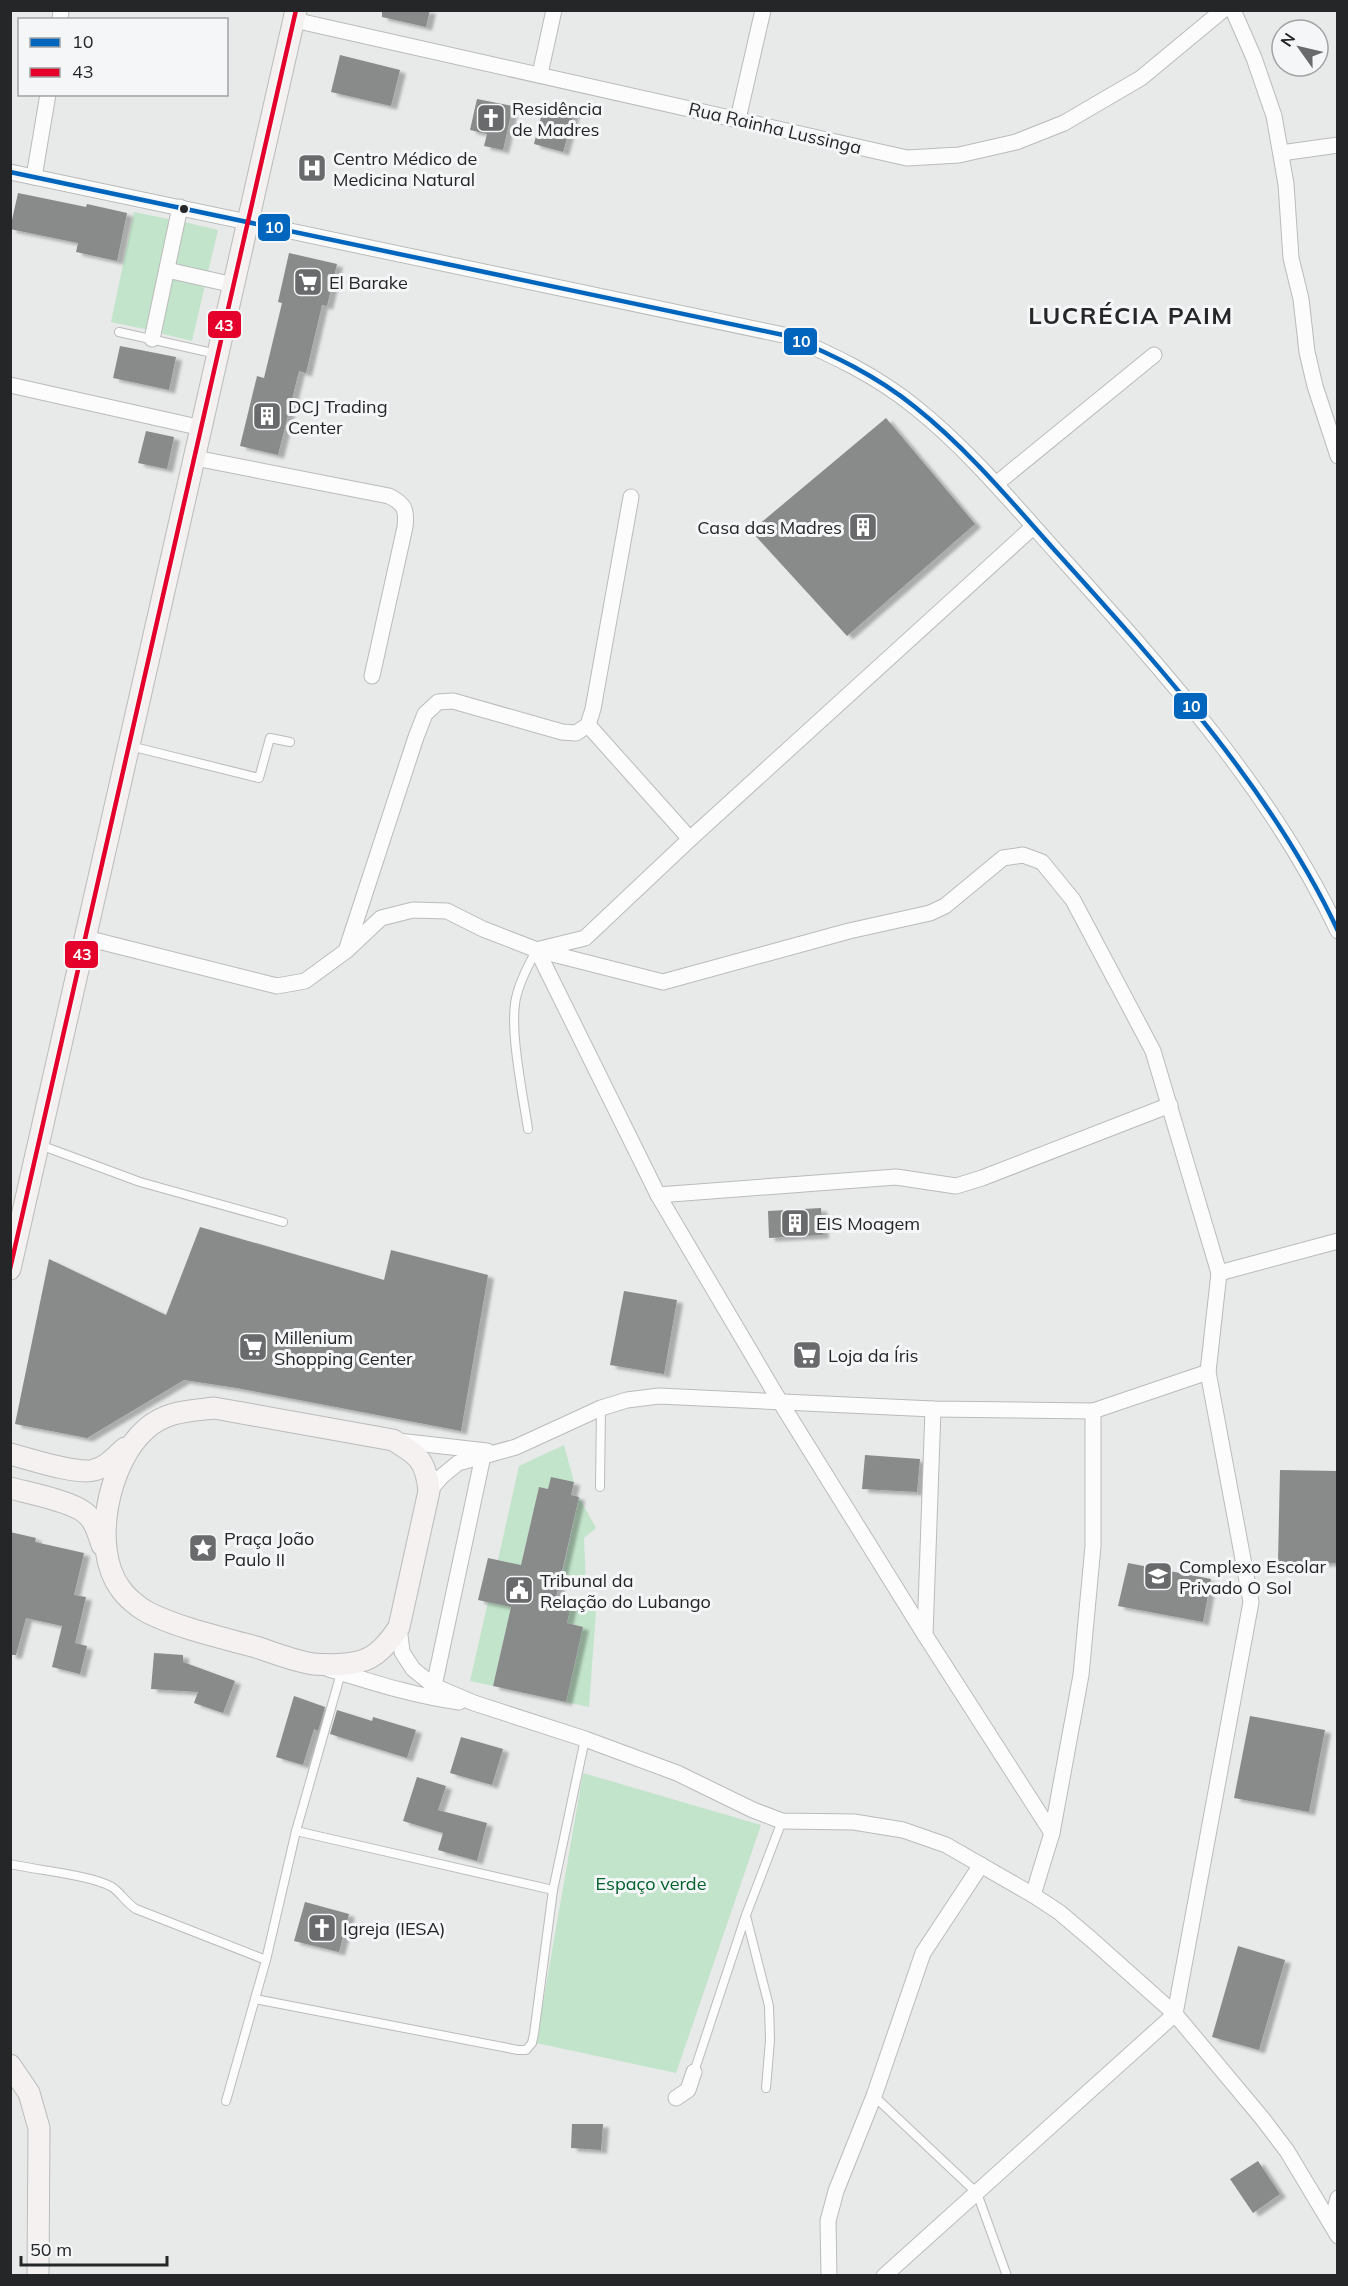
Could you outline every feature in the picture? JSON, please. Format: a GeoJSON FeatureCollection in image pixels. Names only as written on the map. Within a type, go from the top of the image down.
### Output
{"type":"FeatureCollection","features":[{"type":"Feature","properties":{"kind":"main road"},"geometry":{"type":"LineString","coordinates":[[10,1269],[18,1204],[39,1144],[295,15]]}},
{"type":"Feature","properties":{"kind":"main road"},"geometry":{"type":"LineString","coordinates":[[10,1454],[81,1471],[93,1470],[107,1464],[145,1429],[173,1412],[214,1408],[393,1440],[412,1451],[421,1460],[427,1472],[429,1491],[399,1628],[390,1642],[371,1658],[358,1662],[313,1664],[195,1629],[145,1611],[120,1588],[111,1572],[94,1524],[85,1512],[75,1506],[10,1488]]}},
{"type":"Feature","properties":{"kind":"main road"},"geometry":{"type":"LineString","coordinates":[[111,1572],[106,1554],[104,1527],[110,1495],[118,1469],[145,1429]]}},
{"type":"Feature","properties":{"kind":"main road"},"geometry":{"type":"LineString","coordinates":[[10,2065],[29,2093],[39,2128],[38,2276]]}},
{"type":"Feature","properties":{"kind":"street"},"geometry":{"type":"LineString","coordinates":[[540,74],[554,10]]}},
{"type":"Feature","properties":{"kind":"street"},"geometry":{"type":"LineString","coordinates":[[738,119],[763,10]]}},
{"type":"Feature","properties":{"kind":"street","name":"Rua Rainha Lussinga"},"geometry":{"type":"LineString","coordinates":[[295,15],[907,158],[959,155],[1016,142],[1064,123],[1141,78],[1222,10]]}},
{"type":"Feature","properties":{"kind":"street"},"geometry":{"type":"LineString","coordinates":[[1233,10],[1274,116],[1281,153],[1291,258],[1301,298],[1307,352],[1318,396],[1338,456]]}},
{"type":"Feature","properties":{"kind":"street"},"geometry":{"type":"LineString","coordinates":[[34,177],[48,96]]}},
{"type":"Feature","properties":{"kind":"street"},"geometry":{"type":"LineString","coordinates":[[1281,153],[1338,145]]}},
{"type":"Feature","properties":{"kind":"street"},"geometry":{"type":"LineString","coordinates":[[10,171],[789,336],[835,356],[881,382],[916,407],[996,484],[1178,690],[1221,745],[1278,825],[1338,931]]}},
{"type":"Feature","properties":{"kind":"street"},"geometry":{"type":"LineString","coordinates":[[152,339],[180,207]]}},
{"type":"Feature","properties":{"kind":"street"},"geometry":{"type":"LineString","coordinates":[[167,270],[234,285]]}},
{"type":"Feature","properties":{"kind":"street"},"geometry":{"type":"LineString","coordinates":[[996,484],[1154,356]]}},
{"type":"Feature","properties":{"kind":"street"},"geometry":{"type":"LineString","coordinates":[[10,385],[201,428]]}},
{"type":"Feature","properties":{"kind":"street"},"geometry":{"type":"LineString","coordinates":[[195,458],[390,496],[402,503],[407,512],[405,527],[372,676]]}},
{"type":"Feature","properties":{"kind":"street"},"geometry":{"type":"LineString","coordinates":[[346,951],[425,714],[438,702],[453,701],[562,732],[576,733],[588,725],[593,709],[631,497]]}},
{"type":"Feature","properties":{"kind":"street"},"geometry":{"type":"LineString","coordinates":[[537,950],[585,938],[690,839],[1033,527]]}},
{"type":"Feature","properties":{"kind":"street"},"geometry":{"type":"LineString","coordinates":[[588,725],[690,839]]}},
{"type":"Feature","properties":{"kind":"street"},"geometry":{"type":"LineString","coordinates":[[86,938],[277,986],[305,981],[346,951],[381,918],[413,910],[447,911],[483,929],[537,950],[663,982],[849,931],[930,914],[945,906],[1003,858],[1023,855],[1042,862],[1073,900],[1153,1051],[1219,1274],[1208,1372],[1251,1602],[1175,2014],[884,2276]]}},
{"type":"Feature","properties":{"kind":"street"},"geometry":{"type":"LineString","coordinates":[[537,950],[658,1195],[779,1400],[925,1635],[1052,1833]]}},
{"type":"Feature","properties":{"kind":"street"},"geometry":{"type":"LineString","coordinates":[[658,1195],[897,1177],[956,1186],[1170,1106]]}},
{"type":"Feature","properties":{"kind":"street"},"geometry":{"type":"LineString","coordinates":[[1219,1274],[1338,1241]]}},
{"type":"Feature","properties":{"kind":"street"},"geometry":{"type":"LineString","coordinates":[[429,1491],[458,1462],[516,1447],[601,1408],[627,1400],[659,1396],[933,1409],[1093,1411],[1208,1372]]}},
{"type":"Feature","properties":{"kind":"street"},"geometry":{"type":"LineString","coordinates":[[925,1635],[933,1409]]}},
{"type":"Feature","properties":{"kind":"street"},"geometry":{"type":"LineString","coordinates":[[1033,1895],[1052,1833],[1082,1675],[1094,1546],[1093,1411]]}},
{"type":"Feature","properties":{"kind":"street"},"geometry":{"type":"LineString","coordinates":[[393,1440],[490,1454]]}},
{"type":"Feature","properties":{"kind":"street"},"geometry":{"type":"LineString","coordinates":[[434,1686],[490,1454]]}},
{"type":"Feature","properties":{"kind":"street"},"geometry":{"type":"LineString","coordinates":[[399,1628],[402,1652],[413,1669],[434,1686],[474,1703],[585,1739],[676,1773],[753,1810],[782,1821],[854,1822],[903,1830],[946,1845],[1033,1895],[1059,1912],[1175,2014],[1275,2134],[1307,2182],[1334,2230]]}},
{"type":"Feature","properties":{"kind":"street"},"geometry":{"type":"LineString","coordinates":[[313,1664],[378,1685],[431,1698],[474,1703]]}},
{"type":"Feature","properties":{"kind":"street"},"geometry":{"type":"LineString","coordinates":[[829,2276],[828,2222],[836,2192],[874,2096],[923,1953],[981,1865]]}},
{"type":"Feature","properties":{"kind":"street"},"geometry":{"type":"LineString","coordinates":[[676,2098],[688,2090],[694,2073]]}},
{"type":"Feature","properties":{"kind":"street"},"geometry":{"type":"LineString","coordinates":[[1334,2230],[1338,2198]]}},
{"type":"Feature","properties":{"kind":"lane"},"geometry":{"type":"LineString","coordinates":[[119,332],[218,354]]}},
{"type":"Feature","properties":{"kind":"lane"},"geometry":{"type":"LineString","coordinates":[[129,746],[259,778],[270,738],[290,742]]}},
{"type":"Feature","properties":{"kind":"lane"},"geometry":{"type":"LineString","coordinates":[[528,1129],[514,1023],[516,999],[522,980],[537,950]]}},
{"type":"Feature","properties":{"kind":"lane"},"geometry":{"type":"LineString","coordinates":[[39,1144],[140,1182],[283,1222]]}},
{"type":"Feature","properties":{"kind":"lane"},"geometry":{"type":"LineString","coordinates":[[600,1486],[601,1408]]}},
{"type":"Feature","properties":{"kind":"lane"},"geometry":{"type":"LineString","coordinates":[[226,2101],[266,1960],[296,1831],[342,1673]]}},
{"type":"Feature","properties":{"kind":"lane"},"geometry":{"type":"LineString","coordinates":[[255,1999],[526,2050],[532,2043],[534,2034],[553,1890],[585,1739]]}},
{"type":"Feature","properties":{"kind":"lane"},"geometry":{"type":"LineString","coordinates":[[694,2073],[746,1916],[782,1821]]}},
{"type":"Feature","properties":{"kind":"lane"},"geometry":{"type":"LineString","coordinates":[[296,1831],[553,1890]]}},
{"type":"Feature","properties":{"kind":"lane"},"geometry":{"type":"LineString","coordinates":[[10,1864],[88,1879],[112,1887],[127,1904],[136,1909],[266,1960]]}},
{"type":"Feature","properties":{"kind":"lane"},"geometry":{"type":"LineString","coordinates":[[746,1916],[769,2006],[770,2040],[766,2088]]}},
{"type":"Feature","properties":{"kind":"lane"},"geometry":{"type":"LineString","coordinates":[[874,2096],[976,2193],[1007,2276]]}},
{"type":"Feature","properties":{"kind":"green space"},"geometry":{"type":"Polygon","coordinates":[[[134,212],[173,220],[149,330],[111,322],[134,212]]]}},
{"type":"Feature","properties":{"kind":"green space"},"geometry":{"type":"Polygon","coordinates":[[[184,222],[218,230],[208,272],[174,265],[184,222]]]}},
{"type":"Feature","properties":{"kind":"green space"},"geometry":{"type":"Polygon","coordinates":[[[172,278],[205,285],[192,341],[159,333],[172,278]]]}},
{"type":"Feature","properties":{"kind":"green space"},"geometry":{"type":"Polygon","coordinates":[[[564,1445],[574,1482],[548,1489],[539,1488],[521,1565],[498,1560],[519,1466],[564,1445]]]}},
{"type":"Feature","properties":{"kind":"green space"},"geometry":{"type":"Polygon","coordinates":[[[579,1497],[596,1528],[584,1538],[586,1585],[561,1580],[579,1497]]]}},
{"type":"Feature","properties":{"kind":"green space"},"geometry":{"type":"Polygon","coordinates":[[[488,1602],[511,1607],[493,1686],[470,1681],[488,1602]]]}},
{"type":"Feature","properties":{"kind":"green space"},"geometry":{"type":"Polygon","coordinates":[[[571,1605],[596,1611],[589,1707],[566,1702],[583,1627],[550,1619],[571,1605]]]}},
{"type":"Feature","properties":{"kind":"green space","name":"Espaço verde"},"geometry":{"type":"Polygon","coordinates":[[[583,1773],[761,1825],[676,2073],[536,2043],[583,1773]]]}},
{"type":"Feature","properties":{"kind":"building"},"geometry":{"type":"Polygon","coordinates":[[[382,10],[430,10],[426,27],[382,17],[382,10]]]}},
{"type":"Feature","properties":{"kind":"building"},"geometry":{"type":"Polygon","coordinates":[[[340,55],[400,70],[391,106],[331,92],[340,55]]]}},
{"type":"Feature","properties":{"kind":"building","name":"Residência de Madres"},"geometry":{"type":"Polygon","coordinates":[[[477,99],[513,106],[503,150],[484,146],[487,134],[470,130],[477,99]]]}},
{"type":"Feature","properties":{"kind":"building"},"geometry":{"type":"Polygon","coordinates":[[[544,105],[574,113],[563,152],[534,144],[544,105]]]}},
{"type":"Feature","properties":{"kind":"building"},"geometry":{"type":"Polygon","coordinates":[[[18,193],[127,213],[117,261],[76,252],[78,243],[10,229],[18,193]]]}},
{"type":"Feature","properties":{"kind":"building"},"geometry":{"type":"Polygon","coordinates":[[[289,253],[337,264],[327,306],[322,305],[306,373],[299,371],[278,455],[240,446],[257,376],[264,378],[282,303],[278,302],[289,253]]]}},
{"type":"Feature","properties":{"kind":"building"},"geometry":{"type":"Polygon","coordinates":[[[120,346],[176,357],[169,390],[113,378],[120,346]]]}},
{"type":"Feature","properties":{"kind":"building","name":"Casa das Madres"},"geometry":{"type":"Polygon","coordinates":[[[886,418],[975,524],[847,636],[751,531],[886,418]]]}},
{"type":"Feature","properties":{"kind":"building"},"geometry":{"type":"Polygon","coordinates":[[[146,431],[174,437],[167,469],[138,463],[146,431]]]}},
{"type":"Feature","properties":{"kind":"building","name":"EIS Moagem"},"geometry":{"type":"Polygon","coordinates":[[[821,1208],[823,1235],[769,1238],[768,1211],[821,1208]]]}},
{"type":"Feature","properties":{"kind":"building","name":"Millenium Shopping Center"},"geometry":{"type":"Polygon","coordinates":[[[200,1227],[384,1280],[391,1250],[488,1275],[461,1431],[184,1380],[87,1438],[15,1424],[49,1259],[166,1315],[200,1227]]]}},
{"type":"Feature","properties":{"kind":"building"},"geometry":{"type":"Polygon","coordinates":[[[624,1291],[677,1300],[664,1374],[610,1365],[624,1291]]]}},
{"type":"Feature","properties":{"kind":"building"},"geometry":{"type":"Polygon","coordinates":[[[865,1455],[920,1459],[917,1492],[862,1489],[865,1455]]]}},
{"type":"Feature","properties":{"kind":"building"},"geometry":{"type":"Polygon","coordinates":[[[1280,1470],[1338,1471],[1338,1563],[1278,1562],[1280,1470]]]}},
{"type":"Feature","properties":{"kind":"building","name":"Tribunal da Relação do Lubango"},"geometry":{"type":"Polygon","coordinates":[[[551,1477],[574,1482],[571,1495],[579,1497],[555,1602],[571,1605],[567,1623],[583,1627],[566,1702],[493,1686],[511,1607],[478,1600],[488,1558],[521,1565],[539,1487],[548,1489],[551,1477]]]}},
{"type":"Feature","properties":{"kind":"building"},"geometry":{"type":"Polygon","coordinates":[[[10,1532],[36,1538],[35,1542],[84,1553],[74,1595],[86,1597],[75,1643],[87,1646],[80,1674],[52,1667],[62,1626],[26,1618],[16,1655],[10,1655],[10,1532]]]}},
{"type":"Feature","properties":{"kind":"building"},"geometry":{"type":"Polygon","coordinates":[[[1128,1563],[1211,1579],[1203,1622],[1118,1606],[1128,1563]]]}},
{"type":"Feature","properties":{"kind":"building"},"geometry":{"type":"Polygon","coordinates":[[[154,1653],[183,1655],[183,1662],[235,1681],[223,1713],[194,1703],[198,1692],[151,1689],[154,1653]]]}},
{"type":"Feature","properties":{"kind":"building"},"geometry":{"type":"Polygon","coordinates":[[[294,1696],[325,1707],[318,1731],[314,1729],[303,1765],[276,1757],[294,1696]]]}},
{"type":"Feature","properties":{"kind":"building"},"geometry":{"type":"Polygon","coordinates":[[[337,1710],[372,1721],[373,1717],[416,1730],[407,1758],[330,1734],[337,1710]]]}},
{"type":"Feature","properties":{"kind":"building"},"geometry":{"type":"Polygon","coordinates":[[[1250,1716],[1325,1730],[1309,1812],[1234,1798],[1250,1716]]]}},
{"type":"Feature","properties":{"kind":"building"},"geometry":{"type":"Polygon","coordinates":[[[461,1737],[503,1749],[492,1785],[450,1773],[461,1737]]]}},
{"type":"Feature","properties":{"kind":"building"},"geometry":{"type":"Polygon","coordinates":[[[417,1777],[446,1786],[438,1810],[487,1823],[477,1861],[438,1850],[443,1833],[403,1821],[417,1777]]]}},
{"type":"Feature","properties":{"kind":"building","name":"Igreja (IESA)"},"geometry":{"type":"Polygon","coordinates":[[[305,1902],[349,1914],[339,1952],[294,1941],[305,1902]]]}},
{"type":"Feature","properties":{"kind":"building"},"geometry":{"type":"Polygon","coordinates":[[[1238,1946],[1285,1960],[1259,2050],[1212,2037],[1238,1946]]]}},
{"type":"Feature","properties":{"kind":"building"},"geometry":{"type":"Polygon","coordinates":[[[572,2124],[603,2124],[601,2150],[571,2148],[572,2124]]]}},
{"type":"Feature","properties":{"kind":"building"},"geometry":{"type":"Polygon","coordinates":[[[1258,2161],[1280,2194],[1253,2213],[1230,2179],[1258,2161]]]}},
{"type":"Feature","properties":{"kind":"transit line","name":"43"},"geometry":{"type":"LineString","coordinates":[[10,1269],[296,10]]}},
{"type":"Feature","properties":{"kind":"transit line","name":"10"},"geometry":{"type":"LineString","coordinates":[[10,172],[788,336],[870,376],[915,407],[954,441],[1099,599],[1176,688],[1249,781],[1282,830],[1312,880],[1338,931]]}},
{"type":"Feature","properties":{"kind":"place","name":"Residência de Madres"},"geometry":{"type":"Point","coordinates":[491,118]}},
{"type":"Feature","properties":{"kind":"place","name":"Centro Médico de Medicina Natural"},"geometry":{"type":"Point","coordinates":[312,168]}},
{"type":"Feature","properties":{"kind":"place","name":"El Barake"},"geometry":{"type":"Point","coordinates":[308,282]}},
{"type":"Feature","properties":{"kind":"place","name":"DCJ Trading Center"},"geometry":{"type":"Point","coordinates":[267,416]}},
{"type":"Feature","properties":{"kind":"place","name":"Casa das Madres"},"geometry":{"type":"Point","coordinates":[863,527]}},
{"type":"Feature","properties":{"kind":"place","name":"EIS Moagem"},"geometry":{"type":"Point","coordinates":[795,1223]}},
{"type":"Feature","properties":{"kind":"place","name":"Millenium Shopping Center"},"geometry":{"type":"Point","coordinates":[253,1347]}},
{"type":"Feature","properties":{"kind":"place","name":"Loja da Íris"},"geometry":{"type":"Point","coordinates":[807,1355]}},
{"type":"Feature","properties":{"kind":"place","name":"Praça João Paulo II"},"geometry":{"type":"Point","coordinates":[203,1548]}},
{"type":"Feature","properties":{"kind":"place","name":"Complexo Escolar Privado O Sol"},"geometry":{"type":"Point","coordinates":[1158,1576]}},
{"type":"Feature","properties":{"kind":"place","name":"Tribunal da Relação do Lubango"},"geometry":{"type":"Point","coordinates":[519,1590]}},
{"type":"Feature","properties":{"kind":"place","name":"Igreja (IESA)"},"geometry":{"type":"Point","coordinates":[322,1928]}},
{"type":"Feature","properties":{"kind":"district","name":"LUCRÉCIA PAIM"},"geometry":{"type":"Point","coordinates":[1131,315]}}]}
